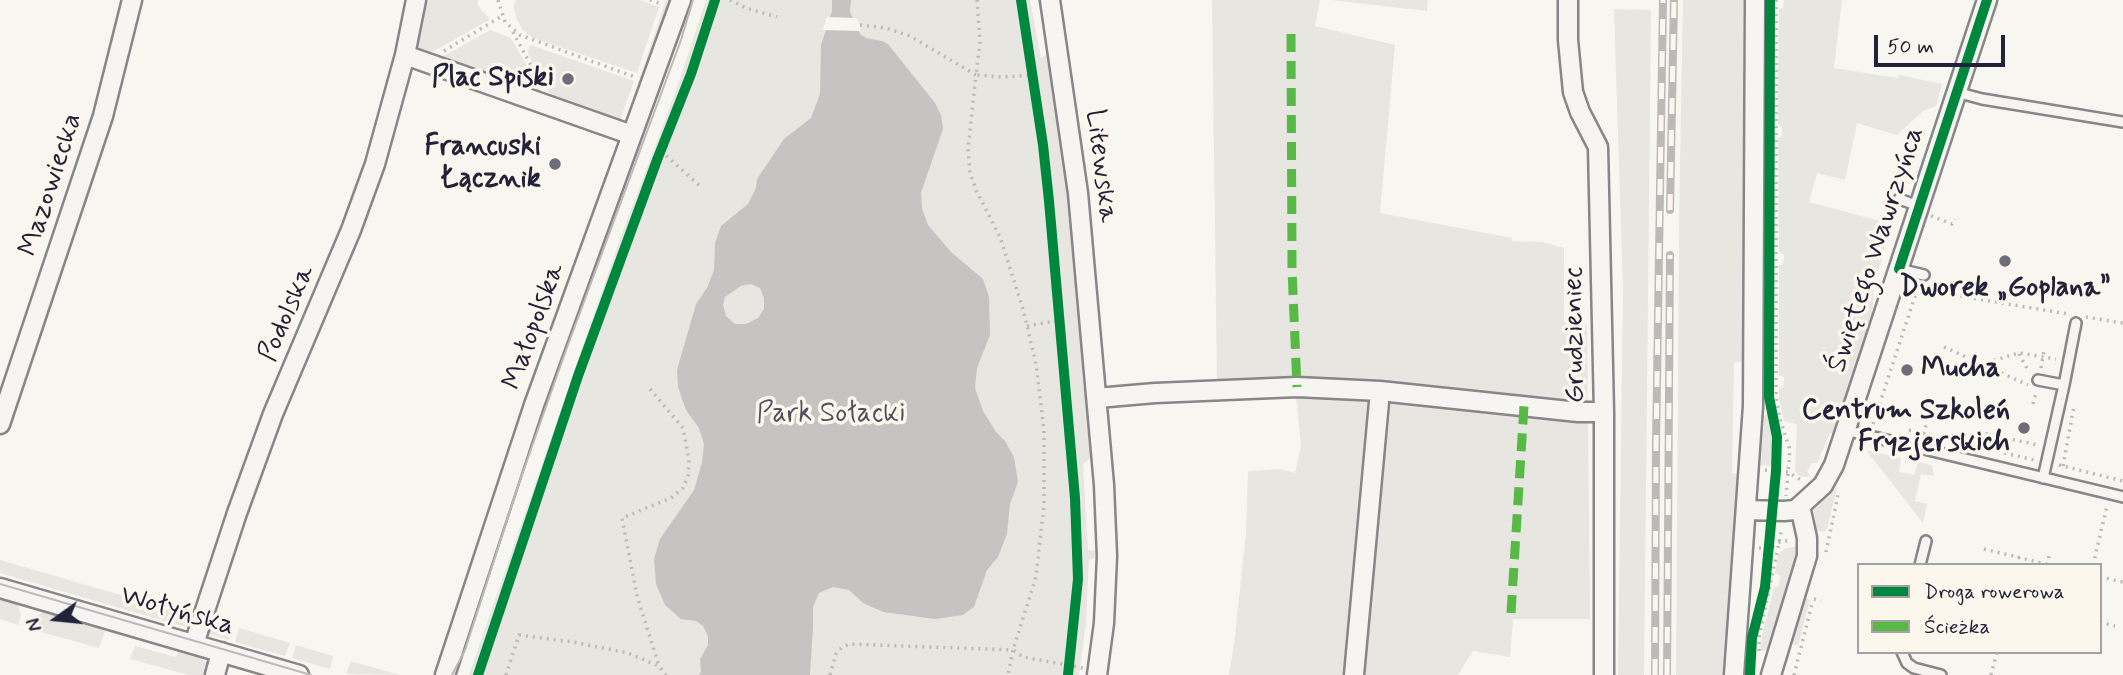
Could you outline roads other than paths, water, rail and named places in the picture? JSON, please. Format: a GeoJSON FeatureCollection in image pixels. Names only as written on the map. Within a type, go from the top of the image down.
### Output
{"type":"FeatureCollection","features":[{"type":"Feature","properties":{"kind":"street","name":"Mazowiecka"},"geometry":{"type":"LineString","coordinates":[[0,424],[103,116],[132,0]]}},
{"type":"Feature","properties":{"kind":"street","name":"Podolska"},"geometry":{"type":"LineString","coordinates":[[194,644],[237,513],[274,414],[352,230],[385,130],[416,0]]}},
{"type":"Feature","properties":{"kind":"street","name":"Małopolska"},"geometry":{"type":"LineString","coordinates":[[444,675],[534,405],[681,0]]}},
{"type":"Feature","properties":{"kind":"street","name":"Litewska"},"geometry":{"type":"LineString","coordinates":[[1049,0],[1078,193],[1097,398],[1107,555],[1104,623],[1098,673]]}},
{"type":"Feature","properties":{"kind":"street","name":"Grudzieniec"},"geometry":{"type":"LineString","coordinates":[[1568,0],[1568,40],[1573,92],[1598,147],[1604,412],[1604,675]]}},
{"type":"Feature","properties":{"kind":"street"},"geometry":{"type":"LineString","coordinates":[[1734,675],[1754,381],[1755,0]]}},
{"type":"Feature","properties":{"kind":"street","name":"Świętego Wawrzyńca"},"geometry":{"type":"LineString","coordinates":[[1785,510],[1819,489],[1830,474],[1845,430],[1912,272],[1919,206],[1987,0]]}},
{"type":"Feature","properties":{"kind":"street"},"geometry":{"type":"LineString","coordinates":[[405,55],[632,135]]}},
{"type":"Feature","properties":{"kind":"street"},"geometry":{"type":"LineString","coordinates":[[1097,398],[1147,393],[1297,387],[1380,391],[1578,412],[1604,412]]}},
{"type":"Feature","properties":{"kind":"street"},"geometry":{"type":"LineString","coordinates":[[1354,675],[1380,391]]}},
{"type":"Feature","properties":{"kind":"street"},"geometry":{"type":"LineString","coordinates":[[1746,510],[1785,510],[1807,538],[1807,556],[1760,667]]}},
{"type":"Feature","properties":{"kind":"street","name":"Wołyńska"},"geometry":{"type":"LineString","coordinates":[[0,587],[299,675]]}},
{"type":"Feature","properties":{"kind":"street"},"geometry":{"type":"LineString","coordinates":[[215,675],[221,652]]}},
{"type":"Feature","properties":{"kind":"lane"},"geometry":{"type":"LineString","coordinates":[[1956,92],[1982,99],[2123,122]]}},
{"type":"Feature","properties":{"kind":"lane"},"geometry":{"type":"LineString","coordinates":[[1899,200],[1919,206]]}},
{"type":"Feature","properties":{"kind":"lane"},"geometry":{"type":"LineString","coordinates":[[2043,478],[2076,323]]}},
{"type":"Feature","properties":{"kind":"lane"},"geometry":{"type":"LineString","coordinates":[[2035,381],[2064,385]]}},
{"type":"Feature","properties":{"kind":"lane"},"geometry":{"type":"LineString","coordinates":[[1845,430],[2123,497]]}},
{"type":"Feature","properties":{"kind":"lane"},"geometry":{"type":"LineString","coordinates":[[1920,563],[1926,541]]}},
{"type":"Feature","properties":{"kind":"lane"},"geometry":{"type":"LineString","coordinates":[[1903,654],[1907,663],[1914,668],[1941,675]]}},
{"type":"Feature","properties":{"kind":"tram line"},"geometry":{"type":"LineString","coordinates":[[452,675],[465,650],[518,486],[681,40],[693,0]]}},
{"type":"Feature","properties":{"kind":"tram line"},"geometry":{"type":"LineString","coordinates":[[0,584],[311,675]]}},
{"type":"Feature","properties":{"kind":"railway"},"geometry":{"type":"LineString","coordinates":[[1655,675],[1663,0]]}},
{"type":"Feature","properties":{"kind":"railway"},"geometry":{"type":"LineString","coordinates":[[1670,210],[1674,0]]}},
{"type":"Feature","properties":{"kind":"railway"},"geometry":{"type":"LineString","coordinates":[[1667,675],[1670,255]]}},
{"type":"Feature","properties":{"kind":"place","name":"Plac Spiski"},"geometry":{"type":"Point","coordinates":[568,79]}},
{"type":"Feature","properties":{"kind":"place","name":"Francuski Łącznik"},"geometry":{"type":"Point","coordinates":[555,164]}},
{"type":"Feature","properties":{"kind":"place","name":"Dworek „Goplana”"},"geometry":{"type":"Point","coordinates":[2005,261]}},
{"type":"Feature","properties":{"kind":"place","name":"Mucha"},"geometry":{"type":"Point","coordinates":[1907,370]}},
{"type":"Feature","properties":{"kind":"place","name":"Centrum Szkoleń Fryzjerskich"},"geometry":{"type":"Point","coordinates":[2024,428]}},
{"type":"Feature","properties":{"kind":"park label","name":"Park Sołacki"},"geometry":{"type":"Point","coordinates":[831,415]}}]}
